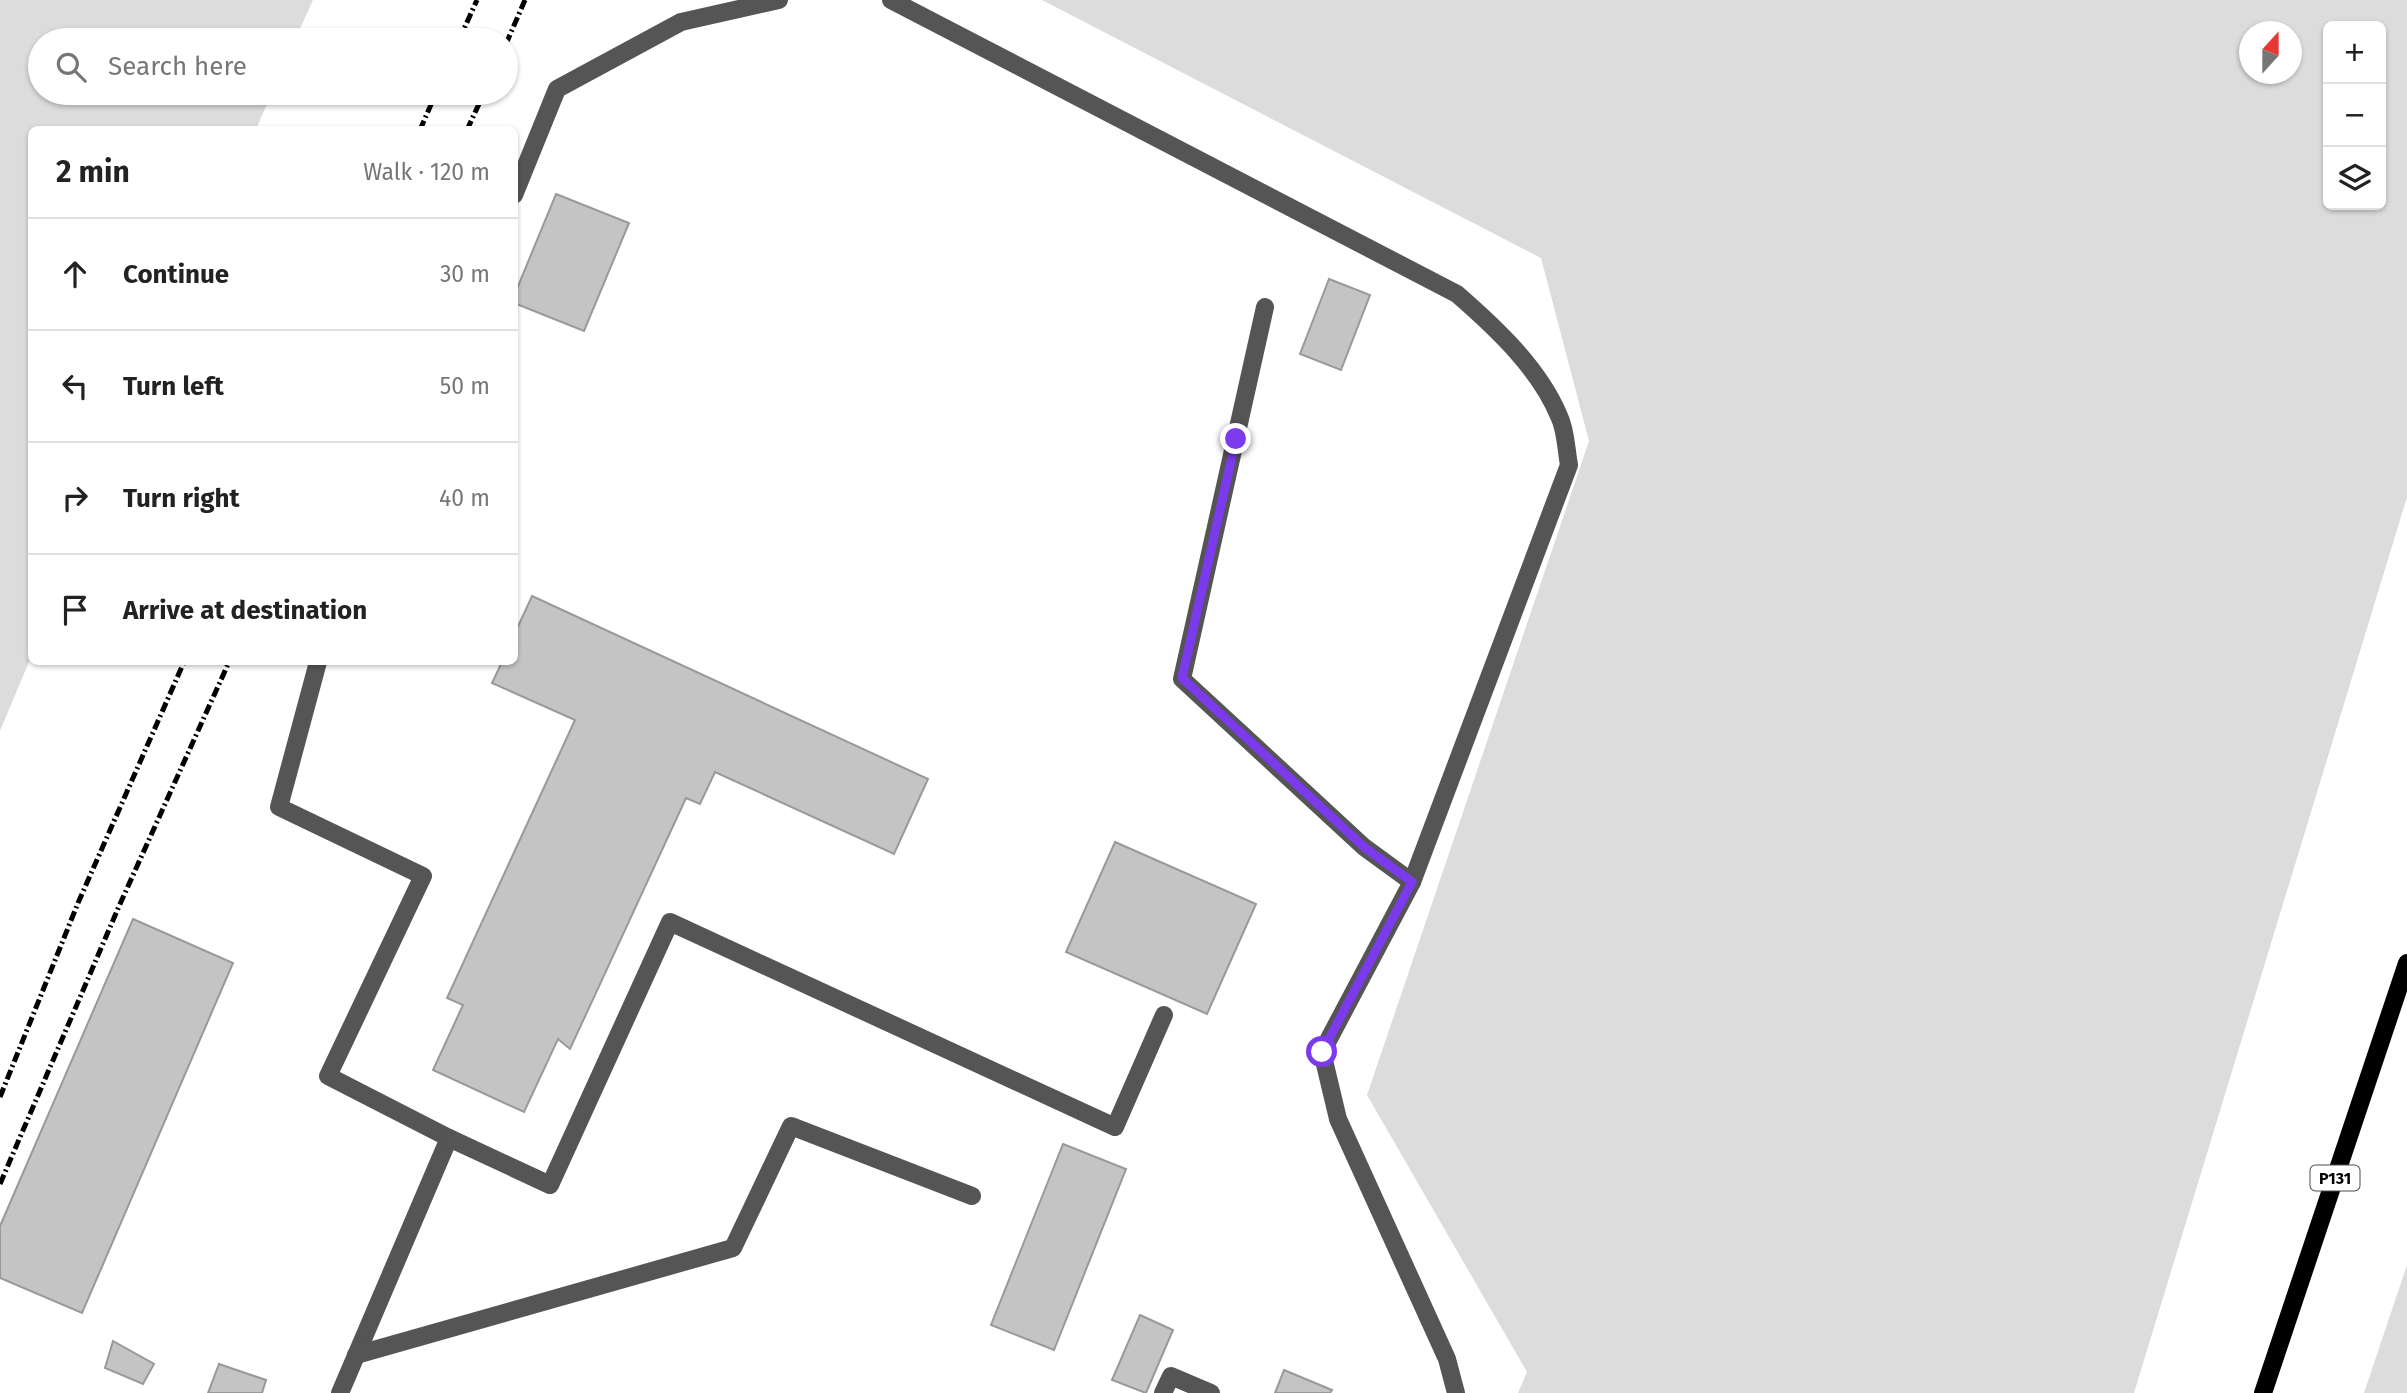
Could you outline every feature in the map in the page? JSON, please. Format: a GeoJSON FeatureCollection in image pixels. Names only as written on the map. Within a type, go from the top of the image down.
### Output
{"type":"FeatureCollection","features":[{"type":"Feature","properties":{"kind":"main road","name":"Р131"},"geometry":{"type":"LineString","coordinates":[[2263,1393],[2407,963]]}},
{"type":"Feature","properties":{"kind":"lane"},"geometry":{"type":"LineString","coordinates":[[518,185],[557,89],[681,22],[779,0]]}},
{"type":"Feature","properties":{"kind":"lane"},"geometry":{"type":"LineString","coordinates":[[891,0],[1457,294],[1486,319],[1526,365],[1560,417],[1569,465],[1412,882],[1322,1052],[1338,1119],[1447,1359],[1455,1393]]}},
{"type":"Feature","properties":{"kind":"lane"},"geometry":{"type":"LineString","coordinates":[[1265,307],[1182,678],[1364,847],[1412,882]]}},
{"type":"Feature","properties":{"kind":"lane"},"geometry":{"type":"LineString","coordinates":[[317,665],[279,807],[423,876],[328,1076],[449,1138],[550,1185],[670,922],[1115,1127],[1164,1015]]}},
{"type":"Feature","properties":{"kind":"lane"},"geometry":{"type":"LineString","coordinates":[[356,1355],[733,1248],[791,1126],[972,1196]]}},
{"type":"Feature","properties":{"kind":"lane"},"geometry":{"type":"LineString","coordinates":[[340,1393],[449,1138]]}},
{"type":"Feature","properties":{"kind":"lane"},"geometry":{"type":"LineString","coordinates":[[1163,1393],[1171,1376],[1211,1393]]}},
{"type":"Feature","properties":{"kind":"shaded area"},"geometry":{"type":"Polygon","coordinates":[[[0,0],[313,0],[300,28],[28,28],[28,105],[267,105],[257,126],[28,126],[28,664],[0,731],[0,0]]]}},
{"type":"Feature","properties":{"kind":"shaded area"},"geometry":{"type":"Polygon","coordinates":[[[1042,0],[2407,0],[2407,497],[2134,1393],[1518,1393],[1527,1372],[1367,1095],[1589,441],[1541,258],[1042,0]]]}},
{"type":"Feature","properties":{"kind":"shaded area"},"geometry":{"type":"Polygon","coordinates":[[[2407,1265],[2407,1393],[2364,1393],[2407,1265]]]}},
{"type":"Feature","properties":{"kind":"building"},"geometry":{"type":"Polygon","coordinates":[[[556,194],[629,223],[584,331],[518,305],[518,286],[556,194]]]}},
{"type":"Feature","properties":{"kind":"building"},"geometry":{"type":"Polygon","coordinates":[[[1329,279],[1370,295],[1341,370],[1300,354],[1329,279]]]}},
{"type":"Feature","properties":{"kind":"building"},"geometry":{"type":"Polygon","coordinates":[[[532,596],[928,779],[894,854],[715,772],[700,804],[686,798],[570,1049],[558,1039],[524,1112],[433,1070],[463,1005],[447,998],[575,720],[492,683],[501,665],[518,665],[518,626],[532,596]]]}},
{"type":"Feature","properties":{"kind":"building"},"geometry":{"type":"Polygon","coordinates":[[[1115,842],[1256,904],[1207,1014],[1066,952],[1115,842]]]}},
{"type":"Feature","properties":{"kind":"building"},"geometry":{"type":"Polygon","coordinates":[[[133,919],[233,963],[82,1313],[0,1278],[0,1226],[133,919]]]}},
{"type":"Feature","properties":{"kind":"building"},"geometry":{"type":"Polygon","coordinates":[[[1063,1144],[1126,1169],[1054,1350],[991,1325],[1063,1144]]]}},
{"type":"Feature","properties":{"kind":"building"},"geometry":{"type":"Polygon","coordinates":[[[1140,1315],[1173,1330],[1146,1393],[1112,1380],[1140,1315]]]}},
{"type":"Feature","properties":{"kind":"building"},"geometry":{"type":"Polygon","coordinates":[[[113,1341],[154,1364],[143,1384],[105,1368],[113,1341]]]}},
{"type":"Feature","properties":{"kind":"building"},"geometry":{"type":"Polygon","coordinates":[[[219,1364],[266,1380],[262,1393],[208,1393],[219,1364]]]}},
{"type":"Feature","properties":{"kind":"building"},"geometry":{"type":"Polygon","coordinates":[[[1284,1370],[1332,1390],[1330,1393],[1275,1393],[1284,1370]]]}},
{"type":"Feature","properties":{"kind":"railway"},"geometry":{"type":"LineString","coordinates":[[464,28],[477,0]]}},
{"type":"Feature","properties":{"kind":"railway"},"geometry":{"type":"LineString","coordinates":[[513,28],[525,0]]}},
{"type":"Feature","properties":{"kind":"railway"},"geometry":{"type":"LineString","coordinates":[[422,126],[431,105]]}},
{"type":"Feature","properties":{"kind":"railway"},"geometry":{"type":"LineString","coordinates":[[469,126],[478,105]]}},
{"type":"Feature","properties":{"kind":"railway"},"geometry":{"type":"LineString","coordinates":[[0,1097],[78,903],[183,665]]}},
{"type":"Feature","properties":{"kind":"railway"},"geometry":{"type":"LineString","coordinates":[[0,1184],[120,904],[228,665]]}},
{"type":"Feature","properties":{"kind":"route"},"geometry":{"type":"LineString","coordinates":[[1236,439],[1182,678],[1364,847],[1412,882],[1322,1052]]}}]}
